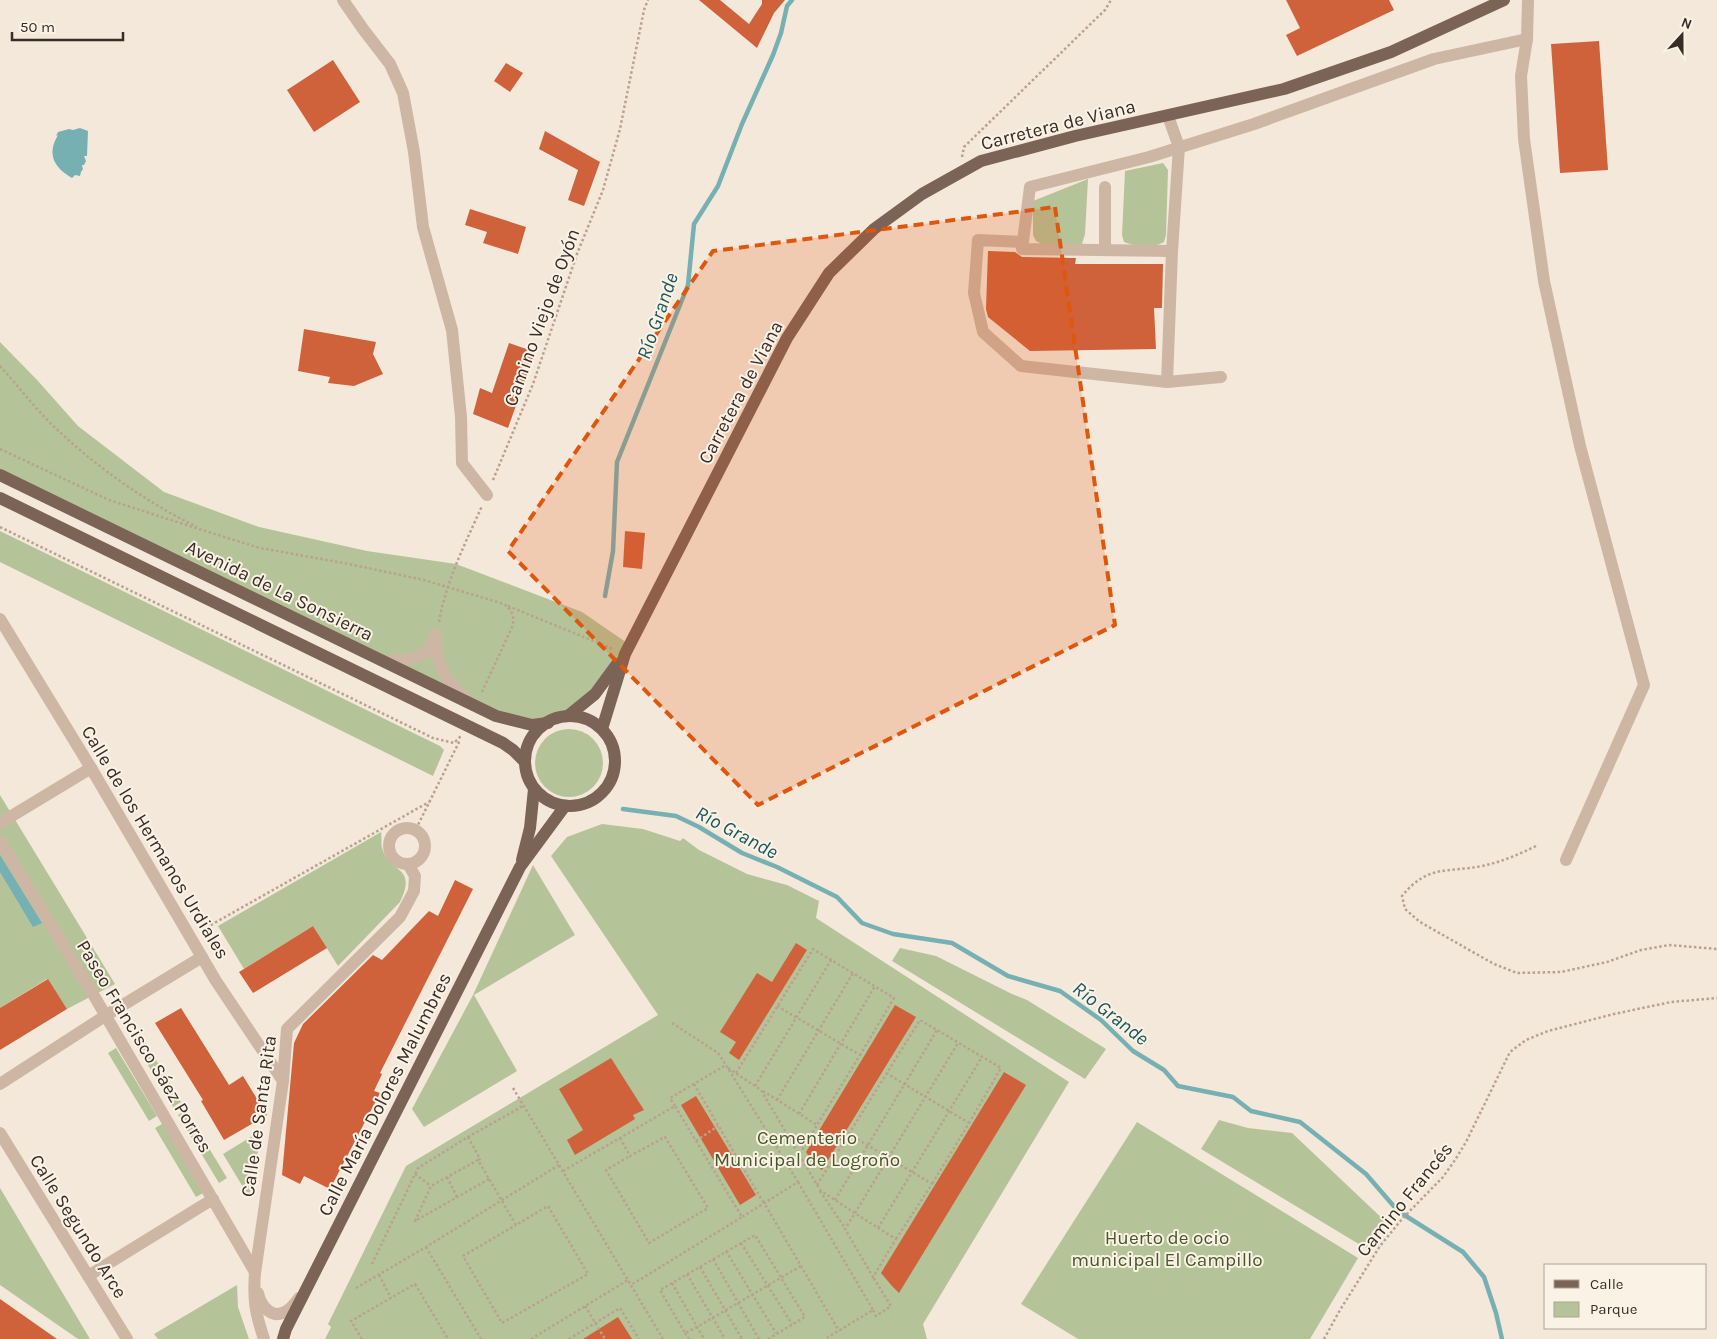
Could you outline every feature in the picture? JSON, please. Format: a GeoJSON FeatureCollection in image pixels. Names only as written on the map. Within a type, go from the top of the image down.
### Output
{"type":"FeatureCollection","features":[{"type":"Feature","properties":{"kind":"main road","name":"Carretera de Viana"},"geometry":{"type":"LineString","coordinates":[[568,716],[595,694],[625,654],[787,338],[829,273],[874,229],[922,194],[981,161],[1075,136],[1284,89],[1391,52],[1504,0]]}},
{"type":"Feature","properties":{"kind":"main road","name":"Avenida de La Sonsierra"},"geometry":{"type":"LineString","coordinates":[[0,475],[496,716],[532,725],[548,723]]}},
{"type":"Feature","properties":{"kind":"main road"},"geometry":{"type":"LineString","coordinates":[[0,498],[464,731],[503,743],[525,762]]}},
{"type":"Feature","properties":{"kind":"main road","name":"Carretera de Viana"},"geometry":{"type":"LineString","coordinates":[[602,729],[625,654]]}},
{"type":"Feature","properties":{"kind":"main road"},"geometry":{"type":"LineString","coordinates":[[568,716],[586,720],[602,729],[610,740],[615,754],[615,768],[611,781],[604,792],[592,801],[579,806],[565,806],[548,800],[534,789],[525,762],[531,739],[538,730],[548,723],[568,716]]}},
{"type":"Feature","properties":{"kind":"main road","name":"Calle María Dolores Malumbres"},"geometry":{"type":"LineString","coordinates":[[520,867],[530,828],[534,789]]}},
{"type":"Feature","properties":{"kind":"main road","name":"Calle María Dolores Malumbres"},"geometry":{"type":"LineString","coordinates":[[283,1339],[286,1329],[520,867],[565,806]]}},
{"type":"Feature","properties":{"kind":"street"},"geometry":{"type":"LineString","coordinates":[[343,0],[390,64],[403,93],[414,152],[423,227],[452,330],[461,416],[462,463],[486,496]]}},
{"type":"Feature","properties":{"kind":"street"},"geometry":{"type":"LineString","coordinates":[[1528,0],[1527,40],[1521,76],[1524,139],[1544,281],[1580,446],[1644,684],[1566,860]]}},
{"type":"Feature","properties":{"kind":"street"},"geometry":{"type":"LineString","coordinates":[[1172,251],[1022,249],[1030,186],[1149,156],[1254,124],[1434,59],[1527,40]]}},
{"type":"Feature","properties":{"kind":"street"},"geometry":{"type":"LineString","coordinates":[[1167,382],[1172,251],[1179,147],[1168,116]]}},
{"type":"Feature","properties":{"kind":"street"},"geometry":{"type":"LineString","coordinates":[[1105,187],[1105,250]]}},
{"type":"Feature","properties":{"kind":"street"},"geometry":{"type":"LineString","coordinates":[[1023,242],[978,240],[974,293],[983,332],[1021,366],[1167,382],[1222,377]]}},
{"type":"Feature","properties":{"kind":"street","name":"Calle de los Hermanos Urdiales"},"geometry":{"type":"LineString","coordinates":[[0,619],[91,768],[202,957],[282,1081]]}},
{"type":"Feature","properties":{"kind":"street"},"geometry":{"type":"LineString","coordinates":[[386,662],[411,659],[428,652],[436,634]]}},
{"type":"Feature","properties":{"kind":"street"},"geometry":{"type":"LineString","coordinates":[[436,634],[436,654],[440,669],[449,682],[473,705]]}},
{"type":"Feature","properties":{"kind":"street"},"geometry":{"type":"LineString","coordinates":[[0,823],[91,768]]}},
{"type":"Feature","properties":{"kind":"street"},"geometry":{"type":"LineString","coordinates":[[404,828],[416,830],[424,838],[425,850],[419,860],[408,864],[402,863],[392,856],[389,851],[390,839],[393,834],[404,828]]}},
{"type":"Feature","properties":{"kind":"street","name":"Paseo Francisco Sáez Porres"},"geometry":{"type":"LineString","coordinates":[[0,841],[255,1272]]}},
{"type":"Feature","properties":{"kind":"street","name":"Calle de Santa Rita"},"geometry":{"type":"LineString","coordinates":[[306,1290],[288,1310],[278,1315],[269,1312],[260,1303],[255,1272],[288,1029],[400,917],[414,891],[415,876],[408,864]]}},
{"type":"Feature","properties":{"kind":"street"},"geometry":{"type":"LineString","coordinates":[[0,1084],[104,1016],[202,957]]}},
{"type":"Feature","properties":{"kind":"street","name":"Calle Segundo Arce"},"geometry":{"type":"LineString","coordinates":[[0,1133],[127,1339]]}},
{"type":"Feature","properties":{"kind":"street"},"geometry":{"type":"LineString","coordinates":[[88,1276],[213,1199]]}},
{"type":"Feature","properties":{"kind":"street"},"geometry":{"type":"LineString","coordinates":[[255,1272],[253,1297],[256,1315],[264,1339]]}},
{"type":"Feature","properties":{"kind":"path","name":"Camino Viejo de Oyón"},"geometry":{"type":"LineString","coordinates":[[436,634],[441,608],[456,564],[533,384],[577,254],[603,190],[620,129],[644,10],[648,0]]}},
{"type":"Feature","properties":{"kind":"path"},"geometry":{"type":"LineString","coordinates":[[959,174],[964,147],[1105,10],[1111,0]]}},
{"type":"Feature","properties":{"kind":"path"},"geometry":{"type":"LineString","coordinates":[[0,366],[60,433],[143,496],[205,532]]}},
{"type":"Feature","properties":{"kind":"path"},"geometry":{"type":"LineString","coordinates":[[0,448],[109,500],[205,532],[260,548],[424,580],[504,604],[625,654]]}},
{"type":"Feature","properties":{"kind":"path"},"geometry":{"type":"LineString","coordinates":[[0,528],[432,738],[454,743],[464,731]]}},
{"type":"Feature","properties":{"kind":"path"},"geometry":{"type":"LineString","coordinates":[[473,705],[513,625],[514,616],[510,608],[504,604]]}},
{"type":"Feature","properties":{"kind":"path"},"geometry":{"type":"LineString","coordinates":[[416,830],[464,731]]}},
{"type":"Feature","properties":{"kind":"path"},"geometry":{"type":"LineString","coordinates":[[190,937],[429,802]]}},
{"type":"Feature","properties":{"kind":"path"},"geometry":{"type":"LineString","coordinates":[[1536,846],[1509,860],[1480,866],[1445,869],[1428,874],[1410,886],[1402,896],[1405,909],[1420,922],[1456,944],[1494,964],[1517,973],[1561,972],[1607,962],[1641,950],[1669,945],[1717,949]]}},
{"type":"Feature","properties":{"kind":"path"},"geometry":{"type":"LineString","coordinates":[[736,1073],[813,949],[894,998],[799,1154]]}},
{"type":"Feature","properties":{"kind":"path"},"geometry":{"type":"LineString","coordinates":[[755,1086],[831,960]]}},
{"type":"Feature","properties":{"kind":"path"},"geometry":{"type":"LineString","coordinates":[[777,1100],[853,973]]}},
{"type":"Feature","properties":{"kind":"path"},"geometry":{"type":"LineString","coordinates":[[799,1114],[875,986]]}},
{"type":"Feature","properties":{"kind":"path","name":"Camino Francés"},"geometry":{"type":"LineString","coordinates":[[1324,1339],[1380,1246],[1443,1177],[1455,1160],[1466,1142],[1510,1052],[1526,1040],[1548,1031],[1671,1002],[1717,998]]}},
{"type":"Feature","properties":{"kind":"path"},"geometry":{"type":"LineString","coordinates":[[777,1006],[860,1055]]}},
{"type":"Feature","properties":{"kind":"path"},"geometry":{"type":"LineString","coordinates":[[817,1185],[920,1020],[1001,1068],[932,1184],[873,1277]]}},
{"type":"Feature","properties":{"kind":"path"},"geometry":{"type":"LineString","coordinates":[[672,1023],[718,1053],[798,1182],[876,1316],[891,1306],[761,1090]]}},
{"type":"Feature","properties":{"kind":"path"},"geometry":{"type":"LineString","coordinates":[[835,1200],[937,1030]]}},
{"type":"Feature","properties":{"kind":"path"},"geometry":{"type":"LineString","coordinates":[[845,1229],[958,1043]]}},
{"type":"Feature","properties":{"kind":"path"},"geometry":{"type":"LineString","coordinates":[[878,1228],[982,1057]]}},
{"type":"Feature","properties":{"kind":"path"},"geometry":{"type":"LineString","coordinates":[[727,1067],[817,1125]]}},
{"type":"Feature","properties":{"kind":"path"},"geometry":{"type":"LineString","coordinates":[[727,1067],[670,1098],[742,1217]]}},
{"type":"Feature","properties":{"kind":"path"},"geometry":{"type":"LineString","coordinates":[[886,1073],[969,1123]]}},
{"type":"Feature","properties":{"kind":"path"},"geometry":{"type":"LineString","coordinates":[[694,1084],[839,1331]]}},
{"type":"Feature","properties":{"kind":"path"},"geometry":{"type":"LineString","coordinates":[[513,1088],[663,1339]]}},
{"type":"Feature","properties":{"kind":"path"},"geometry":{"type":"LineString","coordinates":[[372,1264],[418,1168],[468,1137],[524,1106]]}},
{"type":"Feature","properties":{"kind":"path"},"geometry":{"type":"LineString","coordinates":[[562,1171],[675,1106]]}},
{"type":"Feature","properties":{"kind":"path"},"geometry":{"type":"LineString","coordinates":[[696,1140],[718,1126]]}},
{"type":"Feature","properties":{"kind":"path"},"geometry":{"type":"LineString","coordinates":[[849,1134],[932,1184]]}},
{"type":"Feature","properties":{"kind":"path"},"geometry":{"type":"LineString","coordinates":[[468,1137],[480,1158],[478,1160],[516,1225]]}},
{"type":"Feature","properties":{"kind":"path"},"geometry":{"type":"LineString","coordinates":[[665,1137],[708,1208],[649,1244],[606,1170],[630,1156],[665,1137]]}},
{"type":"Feature","properties":{"kind":"path"},"geometry":{"type":"LineString","coordinates":[[620,1138],[630,1156]]}},
{"type":"Feature","properties":{"kind":"path"},"geometry":{"type":"LineString","coordinates":[[478,1160],[431,1186],[415,1221],[489,1179]]}},
{"type":"Feature","properties":{"kind":"path"},"geometry":{"type":"LineString","coordinates":[[356,1288],[559,1165]]}},
{"type":"Feature","properties":{"kind":"path"},"geometry":{"type":"LineString","coordinates":[[415,1174],[431,1186]]}},
{"type":"Feature","properties":{"kind":"path"},"geometry":{"type":"LineString","coordinates":[[446,1177],[457,1197]]}},
{"type":"Feature","properties":{"kind":"path"},"geometry":{"type":"LineString","coordinates":[[631,1286],[763,1202],[798,1182]]}},
{"type":"Feature","properties":{"kind":"path"},"geometry":{"type":"LineString","coordinates":[[820,1190],[896,1239]]}},
{"type":"Feature","properties":{"kind":"path"},"geometry":{"type":"LineString","coordinates":[[548,1206],[588,1274],[502,1323],[463,1256],[516,1225],[548,1206]]}},
{"type":"Feature","properties":{"kind":"path"},"geometry":{"type":"LineString","coordinates":[[689,1339],[660,1290],[755,1235],[805,1317],[768,1339]]}},
{"type":"Feature","properties":{"kind":"path"},"geometry":{"type":"LineString","coordinates":[[741,1243],[792,1324]]}},
{"type":"Feature","properties":{"kind":"path"},"geometry":{"type":"LineString","coordinates":[[426,1247],[481,1339]]}},
{"type":"Feature","properties":{"kind":"path"},"geometry":{"type":"LineString","coordinates":[[726,1251],[777,1334]]}},
{"type":"Feature","properties":{"kind":"path"},"geometry":{"type":"LineString","coordinates":[[713,1259],[760,1339]]}},
{"type":"Feature","properties":{"kind":"path"},"geometry":{"type":"LineString","coordinates":[[686,1333],[801,1266]]}},
{"type":"Feature","properties":{"kind":"path"},"geometry":{"type":"LineString","coordinates":[[700,1267],[742,1339]]}},
{"type":"Feature","properties":{"kind":"path"},"geometry":{"type":"LineString","coordinates":[[687,1274],[725,1339]]}},
{"type":"Feature","properties":{"kind":"path"},"geometry":{"type":"LineString","coordinates":[[378,1275],[391,1298]]}},
{"type":"Feature","properties":{"kind":"path"},"geometry":{"type":"LineString","coordinates":[[531,1339],[628,1280]]}},
{"type":"Feature","properties":{"kind":"path"},"geometry":{"type":"LineString","coordinates":[[672,1283],[704,1339]]}},
{"type":"Feature","properties":{"kind":"path"},"geometry":{"type":"LineString","coordinates":[[362,1339],[351,1321],[415,1284],[448,1339]]}},
{"type":"Feature","properties":{"kind":"path"},"geometry":{"type":"LineString","coordinates":[[585,1306],[604,1339]]}},
{"type":"Feature","properties":{"kind":"path"},"geometry":{"type":"LineString","coordinates":[[570,1339],[620,1308],[639,1339]]}},
{"type":"Feature","properties":{"kind":"path"},"geometry":{"type":"LineString","coordinates":[[824,1339],[873,1310]]}},
{"type":"Feature","properties":{"kind":"highlighted area"},"geometry":{"type":"Polygon","coordinates":[[[1055,207],[1115,625],[758,805],[508,551],[713,251],[1055,207]]]}},
{"type":"Feature","properties":{"kind":"green space"},"geometry":{"type":"Polygon","coordinates":[[[1163,163],[1168,170],[1166,235],[1164,242],[1154,246],[1144,246],[1124,242],[1122,235],[1125,171],[1163,163]]]}},
{"type":"Feature","properties":{"kind":"green space"},"geometry":{"type":"Polygon","coordinates":[[[1088,179],[1085,234],[1082,244],[1042,244],[1036,241],[1033,235],[1033,201],[1088,179]]]}},
{"type":"Feature","properties":{"kind":"green space"},"geometry":{"type":"Polygon","coordinates":[[[0,342],[78,426],[164,492],[259,527],[367,551],[456,564],[582,612],[630,645],[568,716],[548,723],[517,722],[0,475],[0,342]]]}},
{"type":"Feature","properties":{"kind":"green space"},"geometry":{"type":"Polygon","coordinates":[[[0,531],[440,746],[444,750],[433,776],[0,562],[0,531]]]}},
{"type":"Feature","properties":{"kind":"green space"},"geometry":{"type":"Polygon","coordinates":[[[569,729],[582,732],[593,739],[600,750],[603,763],[600,776],[593,787],[582,794],[569,797],[556,794],[545,787],[538,776],[535,763],[538,750],[545,739],[556,732],[569,729]]]}},
{"type":"Feature","properties":{"kind":"green space"},"geometry":{"type":"Polygon","coordinates":[[[0,795],[115,984],[67,1009],[47,979],[0,1008],[0,795]]]}},
{"type":"Feature","properties":{"kind":"green space","name":"Cementerio Municipal de Logroño"},"geometry":{"type":"Polygon","coordinates":[[[602,824],[643,829],[680,841],[683,838],[699,850],[747,874],[787,885],[819,901],[816,918],[1069,1082],[923,1324],[927,1339],[325,1339],[331,1327],[328,1324],[406,1166],[658,1015],[551,856],[567,837],[602,824]]]}},
{"type":"Feature","properties":{"kind":"green space"},"geometry":{"type":"Polygon","coordinates":[[[381,832],[382,848],[390,862],[404,876],[406,882],[405,890],[400,902],[338,966],[313,926],[244,969],[218,926],[381,832]]]}},
{"type":"Feature","properties":{"kind":"green space"},"geometry":{"type":"Polygon","coordinates":[[[533,865],[575,935],[474,995],[517,1071],[424,1127],[412,1109],[473,995],[533,865]]]}},
{"type":"Feature","properties":{"kind":"green space"},"geometry":{"type":"Polygon","coordinates":[[[900,948],[936,956],[1027,1000],[1106,1049],[1085,1079],[892,961],[900,948]]]}},
{"type":"Feature","properties":{"kind":"green space"},"geometry":{"type":"Polygon","coordinates":[[[140,1033],[181,1102],[173,1107],[132,1038],[140,1033]]]}},
{"type":"Feature","properties":{"kind":"green space"},"geometry":{"type":"Polygon","coordinates":[[[116,1048],[157,1116],[149,1121],[108,1053],[116,1048]]]}},
{"type":"Feature","properties":{"kind":"green space"},"geometry":{"type":"Polygon","coordinates":[[[186,1110],[227,1178],[219,1183],[178,1115],[186,1110]]]}},
{"type":"Feature","properties":{"kind":"green space"},"geometry":{"type":"Polygon","coordinates":[[[1219,1120],[1248,1128],[1292,1133],[1386,1222],[1367,1249],[1201,1149],[1219,1120]]]}},
{"type":"Feature","properties":{"kind":"green space","name":"Huerto de ocio municipal El Campillo"},"geometry":{"type":"Polygon","coordinates":[[[1137,1122],[1358,1258],[1310,1339],[1078,1339],[1021,1304],[1137,1122]]]}},
{"type":"Feature","properties":{"kind":"green space"},"geometry":{"type":"Polygon","coordinates":[[[164,1123],[205,1192],[196,1197],[155,1128],[164,1123]]]}},
{"type":"Feature","properties":{"kind":"green space"},"geometry":{"type":"Polygon","coordinates":[[[262,1130],[249,1197],[223,1154],[262,1130]]]}},
{"type":"Feature","properties":{"kind":"green space"},"geometry":{"type":"Polygon","coordinates":[[[0,1188],[90,1339],[78,1339],[0,1285],[0,1188]]]}},
{"type":"Feature","properties":{"kind":"green space"},"geometry":{"type":"Polygon","coordinates":[[[237,1285],[238,1307],[249,1339],[158,1339],[154,1334],[237,1285]]]}},
{"type":"Feature","properties":{"kind":"water"},"geometry":{"type":"Polygon","coordinates":[[[80,128],[88,131],[87,156],[84,156],[86,161],[82,165],[83,169],[80,176],[75,175],[72,178],[61,170],[54,160],[54,142],[58,132],[80,128]]]}},
{"type":"Feature","properties":{"kind":"water"},"geometry":{"type":"Polygon","coordinates":[[[0,855],[42,923],[33,927],[0,872],[0,855]]]}},
{"type":"Feature","properties":{"kind":"building"},"geometry":{"type":"Polygon","coordinates":[[[699,0],[720,0],[749,24],[762,4],[762,0],[785,0],[774,13],[757,48],[699,0]]]}},
{"type":"Feature","properties":{"kind":"building"},"geometry":{"type":"Polygon","coordinates":[[[1286,0],[1389,0],[1394,10],[1297,56],[1286,35],[1300,28],[1286,0]]]}},
{"type":"Feature","properties":{"kind":"building"},"geometry":{"type":"Polygon","coordinates":[[[1599,41],[1608,170],[1560,173],[1551,44],[1599,41]]]}},
{"type":"Feature","properties":{"kind":"building"},"geometry":{"type":"Polygon","coordinates":[[[333,60],[360,102],[314,132],[287,90],[333,60]]]}},
{"type":"Feature","properties":{"kind":"building"},"geometry":{"type":"Polygon","coordinates":[[[506,63],[523,73],[510,92],[494,81],[506,63]]]}},
{"type":"Feature","properties":{"kind":"building"},"geometry":{"type":"Polygon","coordinates":[[[545,131],[600,162],[584,206],[568,200],[578,170],[539,149],[545,131]]]}},
{"type":"Feature","properties":{"kind":"building"},"geometry":{"type":"Polygon","coordinates":[[[470,209],[526,227],[518,254],[483,243],[487,232],[465,225],[470,209]]]}},
{"type":"Feature","properties":{"kind":"building"},"geometry":{"type":"Polygon","coordinates":[[[988,251],[1015,252],[1022,257],[1076,258],[1075,264],[1163,264],[1162,308],[1154,308],[1156,349],[1030,351],[988,317],[986,309],[988,251]]]}},
{"type":"Feature","properties":{"kind":"building"},"geometry":{"type":"Polygon","coordinates":[[[304,329],[376,342],[373,354],[383,374],[354,386],[328,383],[330,377],[298,371],[304,329]]]}},
{"type":"Feature","properties":{"kind":"building"},"geometry":{"type":"Polygon","coordinates":[[[509,343],[535,352],[508,428],[473,414],[480,388],[492,393],[509,343]]]}},
{"type":"Feature","properties":{"kind":"building"},"geometry":{"type":"Polygon","coordinates":[[[625,531],[645,533],[642,569],[623,567],[625,531]]]}},
{"type":"Feature","properties":{"kind":"building"},"geometry":{"type":"Polygon","coordinates":[[[455,880],[473,889],[380,1073],[382,1074],[374,1091],[380,1093],[330,1189],[304,1176],[300,1184],[282,1175],[294,1043],[303,1024],[373,955],[382,960],[429,911],[438,916],[455,880]]]}},
{"type":"Feature","properties":{"kind":"building"},"geometry":{"type":"Polygon","coordinates":[[[313,926],[327,948],[253,993],[239,972],[313,926]]]}},
{"type":"Feature","properties":{"kind":"building"},"geometry":{"type":"Polygon","coordinates":[[[796,943],[807,950],[739,1060],[729,1053],[736,1042],[720,1032],[757,973],[772,982],[796,943]]]}},
{"type":"Feature","properties":{"kind":"building"},"geometry":{"type":"Polygon","coordinates":[[[48,979],[67,1009],[0,1050],[0,1008],[48,979]]]}},
{"type":"Feature","properties":{"kind":"building"},"geometry":{"type":"Polygon","coordinates":[[[895,1005],[916,1017],[822,1170],[812,1162],[806,1152],[895,1005]]]}},
{"type":"Feature","properties":{"kind":"building"},"geometry":{"type":"Polygon","coordinates":[[[181,1008],[229,1085],[243,1076],[267,1115],[224,1140],[201,1101],[203,1100],[155,1023],[181,1008]]]}},
{"type":"Feature","properties":{"kind":"building"},"geometry":{"type":"Polygon","coordinates":[[[611,1058],[644,1110],[633,1115],[635,1119],[575,1155],[567,1140],[583,1130],[559,1089],[611,1058]]]}},
{"type":"Feature","properties":{"kind":"building"},"geometry":{"type":"Polygon","coordinates":[[[1004,1072],[1026,1085],[899,1293],[881,1273],[1004,1072]]]}},
{"type":"Feature","properties":{"kind":"building"},"geometry":{"type":"Polygon","coordinates":[[[696,1096],[756,1195],[740,1205],[681,1105],[696,1096]]]}},
{"type":"Feature","properties":{"kind":"building"},"geometry":{"type":"Polygon","coordinates":[[[0,1299],[57,1339],[0,1339],[0,1299]]]}},
{"type":"Feature","properties":{"kind":"building"},"geometry":{"type":"Polygon","coordinates":[[[618,1317],[632,1339],[583,1339],[618,1317]]]}},
{"type":"Feature","properties":{"kind":"waterway","name":"Río Grande"},"geometry":{"type":"LineString","coordinates":[[605,596],[613,551],[617,462],[688,285],[694,224],[718,186],[742,124],[773,55],[781,33],[787,6],[792,0]]}},
{"type":"Feature","properties":{"kind":"waterway","name":"Río Grande"},"geometry":{"type":"LineString","coordinates":[[623,809],[676,816],[699,827],[742,853],[777,867],[837,897],[862,923],[893,934],[952,943],[1008,976],[1060,991],[1101,1020],[1133,1051],[1164,1070],[1178,1086],[1233,1097],[1251,1111],[1300,1122],[1366,1174],[1398,1211],[1463,1252],[1484,1277],[1502,1339]]}}]}
